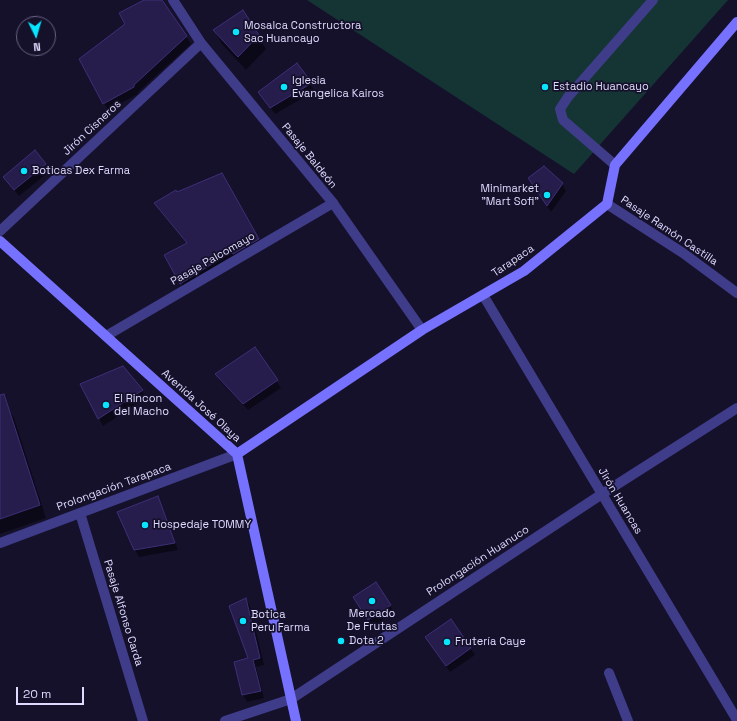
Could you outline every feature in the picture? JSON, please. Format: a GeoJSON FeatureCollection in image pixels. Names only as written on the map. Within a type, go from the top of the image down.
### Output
{"type":"FeatureCollection","features":[{"type":"Feature","properties":{"kind":"street","name":"Pasaje Baldeón"},"geometry":{"type":"LineString","coordinates":[[173,0],[201,43],[333,203],[422,330]]}},
{"type":"Feature","properties":{"kind":"street"},"geometry":{"type":"LineString","coordinates":[[615,165],[564,120],[560,109],[568,97],[653,0]]}},
{"type":"Feature","properties":{"kind":"street"},"geometry":{"type":"LineString","coordinates":[[607,204],[615,165],[737,22]]}},
{"type":"Feature","properties":{"kind":"street","name":"Jirón Cisneros"},"geometry":{"type":"LineString","coordinates":[[0,231],[201,43]]}},
{"type":"Feature","properties":{"kind":"street","name":"Pasaje Palcomayo"},"geometry":{"type":"LineString","coordinates":[[106,336],[333,203]]}},
{"type":"Feature","properties":{"kind":"street","name":"Pasaje Ramón Castilla"},"geometry":{"type":"LineString","coordinates":[[607,204],[683,253],[737,293]]}},
{"type":"Feature","properties":{"kind":"street","name":"Tarapaca"},"geometry":{"type":"LineString","coordinates":[[237,454],[422,330],[524,271],[607,204]]}},
{"type":"Feature","properties":{"kind":"street","name":"Avenida José Olaya"},"geometry":{"type":"LineString","coordinates":[[0,241],[237,454],[296,721]]}},
{"type":"Feature","properties":{"kind":"street","name":"Jirón Huancas"},"geometry":{"type":"LineString","coordinates":[[483,295],[737,720]]}},
{"type":"Feature","properties":{"kind":"street","name":"Prolongación Huanuco"},"geometry":{"type":"LineString","coordinates":[[226,721],[291,699],[602,494],[737,408]]}},
{"type":"Feature","properties":{"kind":"street","name":"Prolongación Tarapaca"},"geometry":{"type":"LineString","coordinates":[[0,543],[237,454]]}},
{"type":"Feature","properties":{"kind":"street","name":"Pasaje Alfonso Carda"},"geometry":{"type":"LineString","coordinates":[[80,513],[143,721]]}},
{"type":"Feature","properties":{"kind":"street"},"geometry":{"type":"LineString","coordinates":[[608,673],[628,721]]}},
{"type":"Feature","properties":{"kind":"green space","name":"Estadio Huancayo"},"geometry":{"type":"Polygon","coordinates":[[[307,0],[728,0],[574,174],[307,0]]]}},
{"type":"Feature","properties":{"kind":"building"},"geometry":{"type":"Polygon","coordinates":[[[144,0],[162,0],[187,36],[134,85],[134,87],[103,104],[79,59],[125,24],[119,13],[144,0]]]}},
{"type":"Feature","properties":{"kind":"building","name":"Mosalca Constructora Sac Huancayo"},"geometry":{"type":"Polygon","coordinates":[[[243,10],[259,35],[238,57],[213,30],[243,10]]]}},
{"type":"Feature","properties":{"kind":"building","name":"Iglesia Evangelica Kairos"},"geometry":{"type":"Polygon","coordinates":[[[297,63],[312,83],[270,108],[258,92],[297,63]]]}},
{"type":"Feature","properties":{"kind":"building","name":"Boticas Dex Farma"},"geometry":{"type":"Polygon","coordinates":[[[35,150],[46,164],[14,190],[3,177],[35,150]]]}},
{"type":"Feature","properties":{"kind":"building","name":"Minimarket \"Mart Sofi\""},"geometry":{"type":"Polygon","coordinates":[[[544,166],[563,183],[547,206],[528,178],[544,166]]]}},
{"type":"Feature","properties":{"kind":"building"},"geometry":{"type":"Polygon","coordinates":[[[222,173],[259,239],[233,254],[231,252],[180,284],[164,255],[187,243],[154,203],[176,190],[177,192],[222,173]]]}},
{"type":"Feature","properties":{"kind":"building"},"geometry":{"type":"Polygon","coordinates":[[[255,347],[278,380],[243,404],[215,374],[255,347]]]}},
{"type":"Feature","properties":{"kind":"building","name":"El Rincon del Macho"},"geometry":{"type":"Polygon","coordinates":[[[123,366],[143,390],[98,419],[80,384],[123,366]]]}},
{"type":"Feature","properties":{"kind":"building"},"geometry":{"type":"Polygon","coordinates":[[[4,394],[40,505],[0,519],[0,395],[4,394]]]}},
{"type":"Feature","properties":{"kind":"building","name":"Hospedaje TOMMY"},"geometry":{"type":"Polygon","coordinates":[[[158,496],[175,543],[134,550],[117,512],[158,496]]]}},
{"type":"Feature","properties":{"kind":"building","name":"Mercado De Frutas"},"geometry":{"type":"Polygon","coordinates":[[[376,582],[391,605],[368,620],[353,597],[376,582]]]}},
{"type":"Feature","properties":{"kind":"building"},"geometry":{"type":"Polygon","coordinates":[[[246,598],[260,658],[253,660],[261,691],[242,695],[234,662],[248,658],[229,606],[246,598]]]}},
{"type":"Feature","properties":{"kind":"building"},"geometry":{"type":"Polygon","coordinates":[[[451,619],[471,648],[446,666],[425,637],[451,619]]]}},
{"type":"Feature","properties":{"kind":"place","name":"Mosalca Constructora Sac Huancayo"},"geometry":{"type":"Point","coordinates":[236,32]}},
{"type":"Feature","properties":{"kind":"place","name":"Iglesia Evangelica Kairos"},"geometry":{"type":"Point","coordinates":[284,87]}},
{"type":"Feature","properties":{"kind":"place","name":"Estadio Huancayo"},"geometry":{"type":"Point","coordinates":[545,87]}},
{"type":"Feature","properties":{"kind":"place","name":"Boticas Dex Farma"},"geometry":{"type":"Point","coordinates":[24,171]}},
{"type":"Feature","properties":{"kind":"place","name":"Minimarket \"Mart Sofi\""},"geometry":{"type":"Point","coordinates":[547,195]}},
{"type":"Feature","properties":{"kind":"place","name":"El Rincon del Macho"},"geometry":{"type":"Point","coordinates":[106,405]}},
{"type":"Feature","properties":{"kind":"place","name":"Hospedaje TOMMY"},"geometry":{"type":"Point","coordinates":[145,525]}},
{"type":"Feature","properties":{"kind":"place","name":"Mercado De Frutas"},"geometry":{"type":"Point","coordinates":[372,601]}},
{"type":"Feature","properties":{"kind":"place","name":"Botica Peru Farma"},"geometry":{"type":"Point","coordinates":[243,621]}},
{"type":"Feature","properties":{"kind":"place","name":"Dota 2"},"geometry":{"type":"Point","coordinates":[341,641]}},
{"type":"Feature","properties":{"kind":"place","name":"Frutería Caye"},"geometry":{"type":"Point","coordinates":[447,642]}}]}
